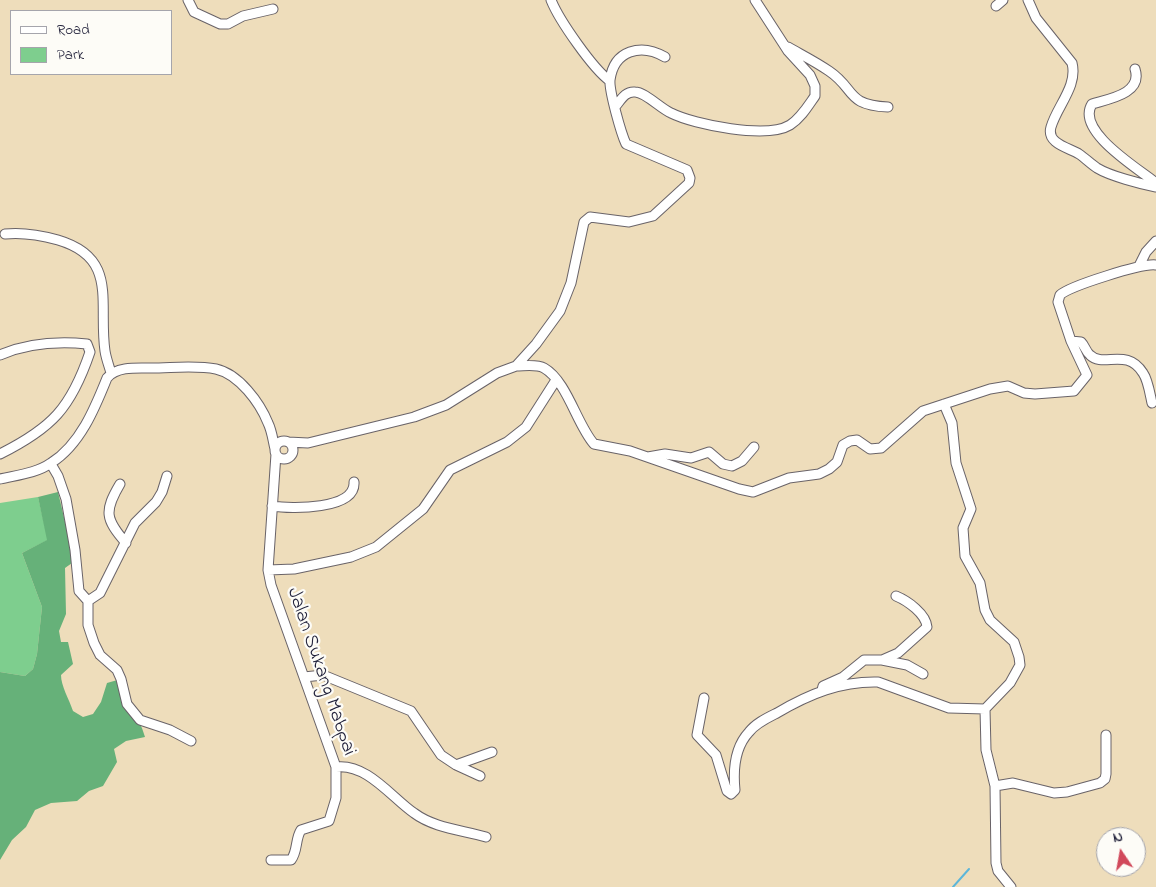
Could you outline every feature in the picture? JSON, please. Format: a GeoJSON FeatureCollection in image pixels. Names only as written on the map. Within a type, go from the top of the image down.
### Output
{"type":"FeatureCollection","features":[{"type":"Feature","properties":{"kind":"street"},"geometry":{"type":"LineString","coordinates":[[188,0],[194,12],[220,24],[228,24],[243,16],[273,10]]}},
{"type":"Feature","properties":{"kind":"street"},"geometry":{"type":"LineString","coordinates":[[516,366],[536,344],[560,311],[570,283],[584,222],[590,218],[629,222],[654,216],[688,183],[690,178],[687,170],[626,144],[610,81],[581,47],[555,10],[551,0]]}},
{"type":"Feature","properties":{"kind":"street"},"geometry":{"type":"LineString","coordinates":[[616,107],[627,93],[640,92],[656,106],[691,121],[754,132],[781,129],[792,124],[815,96],[813,81],[788,51],[755,0]]}},
{"type":"Feature","properties":{"kind":"street"},"geometry":{"type":"LineString","coordinates":[[1028,0],[1036,18],[1072,63],[1074,70],[1068,91],[1051,127],[1052,137],[1061,147],[1078,153],[1099,169],[1130,181],[1156,187]]}},
{"type":"Feature","properties":{"kind":"street"},"geometry":{"type":"LineString","coordinates":[[786,46],[830,71],[851,95],[862,103],[888,106]]}},
{"type":"Feature","properties":{"kind":"street"},"geometry":{"type":"LineString","coordinates":[[610,81],[617,60],[630,50],[648,50],[665,57]]}},
{"type":"Feature","properties":{"kind":"street"},"geometry":{"type":"LineString","coordinates":[[1135,70],[1137,78],[1133,85],[1117,97],[1092,104],[1088,115],[1092,126],[1119,157],[1156,183]]}},
{"type":"Feature","properties":{"kind":"street"},"geometry":{"type":"LineString","coordinates":[[0,479],[35,471],[51,464],[76,438],[85,425],[111,373],[105,352],[103,287],[96,266],[88,255],[80,248],[48,237],[20,232],[5,234]]}},
{"type":"Feature","properties":{"kind":"street"},"geometry":{"type":"LineString","coordinates":[[1139,266],[1146,252],[1156,242]]}},
{"type":"Feature","properties":{"kind":"street"},"geometry":{"type":"LineString","coordinates":[[308,443],[289,457],[280,458],[275,451],[278,443],[308,443],[414,416],[446,405],[497,373],[516,366],[543,368],[556,380],[594,444],[630,451],[739,489],[754,492],[783,480],[819,474],[829,469],[836,462],[843,445],[850,441],[857,440],[870,449],[881,448],[923,411],[944,404],[1002,386],[1008,386],[1024,393],[1035,394],[1074,391],[1086,375],[1071,341],[1058,302],[1060,295],[1070,288],[1139,266],[1156,265]]}},
{"type":"Feature","properties":{"kind":"street"},"geometry":{"type":"LineString","coordinates":[[0,355],[30,345],[61,341],[87,344],[90,352],[74,394],[56,416],[37,434],[0,454]]}},
{"type":"Feature","properties":{"kind":"street"},"geometry":{"type":"LineString","coordinates":[[1071,341],[1081,342],[1089,355],[1094,358],[1105,360],[1122,358],[1134,363],[1144,373],[1152,403]]}},
{"type":"Feature","properties":{"kind":"street","name":"Jalan Sukang Mabpai"},"geometry":{"type":"LineString","coordinates":[[111,373],[141,368],[218,370],[239,383],[251,396],[270,425],[286,442]]}},
{"type":"Feature","properties":{"kind":"street"},"geometry":{"type":"LineString","coordinates":[[268,570],[294,569],[351,556],[376,547],[423,509],[450,470],[507,442],[526,427],[556,380]]}},
{"type":"Feature","properties":{"kind":"street"},"geometry":{"type":"LineString","coordinates":[[944,404],[952,423],[956,463],[971,509],[963,528],[965,556],[980,583],[985,610],[990,620],[1014,642],[1019,657],[1020,665],[1010,683],[985,709],[986,750],[995,786],[997,822],[996,864],[998,871],[1011,887]]}},
{"type":"Feature","properties":{"kind":"street","name":"Jalan Sukang Mabpai"},"geometry":{"type":"LineString","coordinates":[[270,425],[275,451],[268,570],[274,594],[336,767],[336,798],[329,821],[301,830],[298,834],[296,854],[291,860],[271,860]]}},
{"type":"Feature","properties":{"kind":"street"},"geometry":{"type":"LineString","coordinates":[[286,442],[292,447],[289,457]]}},
{"type":"Feature","properties":{"kind":"street"},"geometry":{"type":"LineString","coordinates":[[648,457],[665,454],[691,458],[708,452],[723,464],[732,466],[738,464],[754,447]]}},
{"type":"Feature","properties":{"kind":"street","name":"Jalan Sukang Mabpai"},"geometry":{"type":"LineString","coordinates":[[274,481],[289,457]]}},
{"type":"Feature","properties":{"kind":"street"},"geometry":{"type":"LineString","coordinates":[[51,464],[58,476],[66,499],[75,550],[79,591],[88,601],[90,633],[100,655],[117,670],[127,704],[140,720],[170,730],[191,741]]}},
{"type":"Feature","properties":{"kind":"street"},"geometry":{"type":"LineString","coordinates":[[88,601],[100,593],[135,523],[162,492],[167,476]]}},
{"type":"Feature","properties":{"kind":"street"},"geometry":{"type":"LineString","coordinates":[[272,506],[301,508],[327,504],[349,497],[354,490],[354,482]]}},
{"type":"Feature","properties":{"kind":"street"},"geometry":{"type":"LineString","coordinates":[[120,484],[108,505],[108,513],[114,526],[126,543]]}},
{"type":"Feature","properties":{"kind":"street"},"geometry":{"type":"LineString","coordinates":[[882,660],[898,653],[927,628],[920,613],[904,599],[896,596]]}},
{"type":"Feature","properties":{"kind":"street"},"geometry":{"type":"LineString","coordinates":[[822,690],[823,686],[843,677],[864,660],[882,660],[907,665],[923,674]]}},
{"type":"Feature","properties":{"kind":"street"},"geometry":{"type":"LineString","coordinates":[[304,677],[323,675],[411,711],[440,755],[480,776]]}},
{"type":"Feature","properties":{"kind":"street"},"geometry":{"type":"LineString","coordinates":[[704,698],[697,735],[716,755],[727,791],[731,794],[735,790],[735,761],[748,733],[766,718],[806,696],[822,690],[866,682],[878,682],[948,708],[985,709]]}},
{"type":"Feature","properties":{"kind":"street"},"geometry":{"type":"LineString","coordinates":[[995,786],[1013,782],[1054,793],[1067,792],[1100,783],[1105,779],[1106,774],[1106,735]]}},
{"type":"Feature","properties":{"kind":"street"},"geometry":{"type":"LineString","coordinates":[[456,765],[492,752]]}},
{"type":"Feature","properties":{"kind":"street"},"geometry":{"type":"LineString","coordinates":[[336,767],[364,773],[414,813],[429,822],[486,836]]}},
{"type":"Feature","properties":{"kind":"green space"},"geometry":{"type":"Polygon","coordinates":[[[58,492],[72,563],[65,568],[66,614],[59,631],[61,642],[68,642],[73,664],[61,675],[64,688],[73,711],[83,717],[93,714],[101,702],[107,683],[121,679],[145,737],[126,741],[114,749],[117,762],[103,786],[89,791],[77,801],[51,803],[35,810],[26,827],[12,840],[0,860],[0,672],[25,676],[33,669],[37,654],[42,607],[22,553],[47,540],[38,497],[58,492]]]}},
{"type":"Feature","properties":{"kind":"green space"},"geometry":{"type":"Polygon","coordinates":[[[38,497],[48,540],[22,553],[42,607],[37,654],[33,669],[25,676],[0,672],[0,503],[38,497]]]}},
{"type":"Feature","properties":{"kind":"waterway"},"geometry":{"type":"LineString","coordinates":[[953,887],[969,869]]}}]}
